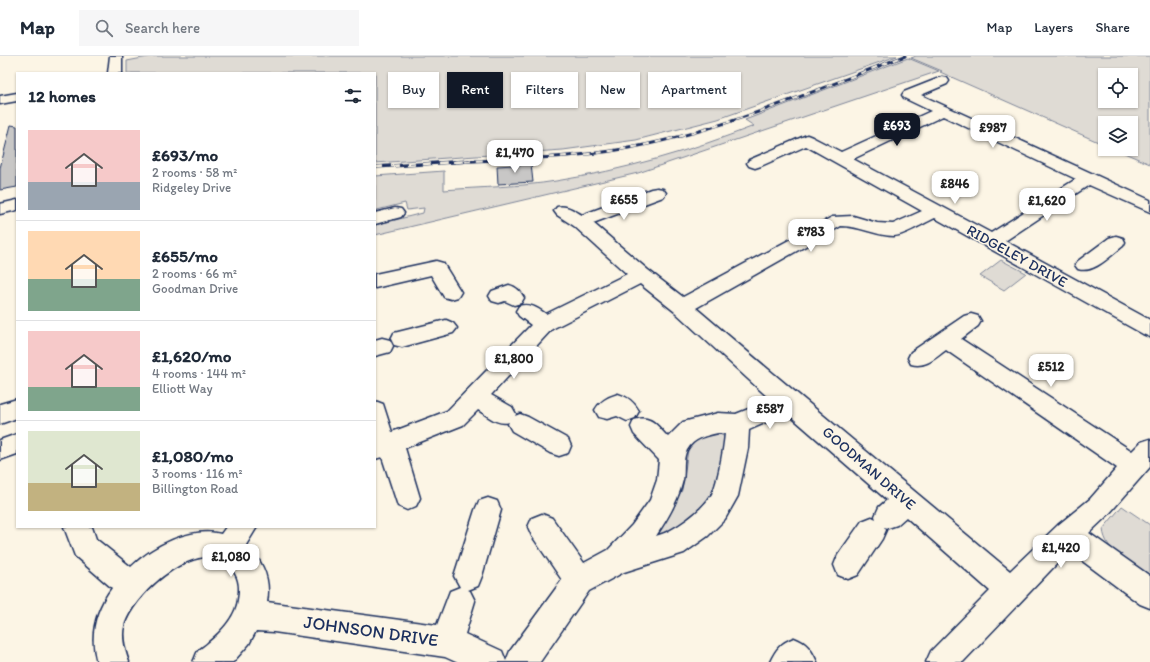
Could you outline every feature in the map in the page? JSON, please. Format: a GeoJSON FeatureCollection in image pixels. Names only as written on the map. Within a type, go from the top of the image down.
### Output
{"type":"FeatureCollection","features":[{"type":"Feature","properties":{"kind":"street"},"geometry":{"type":"LineString","coordinates":[[115,72],[116,56]]}},
{"type":"Feature","properties":{"kind":"street"},"geometry":{"type":"LineString","coordinates":[[942,81],[909,95],[1150,207]]}},
{"type":"Feature","properties":{"kind":"street"},"geometry":{"type":"LineString","coordinates":[[1,100],[16,97]]}},
{"type":"Feature","properties":{"kind":"street"},"geometry":{"type":"LineString","coordinates":[[841,158],[942,111]]}},
{"type":"Feature","properties":{"kind":"street","name":"RIDGELEY DRIVE"},"geometry":{"type":"LineString","coordinates":[[755,163],[807,140],[990,242],[1075,273],[1150,328]]}},
{"type":"Feature","properties":{"kind":"street"},"geometry":{"type":"LineString","coordinates":[[990,242],[1089,178]]}},
{"type":"Feature","properties":{"kind":"street","name":"GOODMAN DRIVE"},"geometry":{"type":"LineString","coordinates":[[656,193],[572,217],[682,308],[789,402],[821,427],[889,515],[1011,590]]}},
{"type":"Feature","properties":{"kind":"street"},"geometry":{"type":"LineString","coordinates":[[0,209],[16,205]]}},
{"type":"Feature","properties":{"kind":"street"},"geometry":{"type":"LineString","coordinates":[[682,308],[838,221],[853,221],[876,228],[895,230],[935,212]]}},
{"type":"Feature","properties":{"kind":"street"},"geometry":{"type":"LineString","coordinates":[[376,219],[395,213]]}},
{"type":"Feature","properties":{"kind":"street"},"geometry":{"type":"LineString","coordinates":[[1075,273],[1116,242]]}},
{"type":"Feature","properties":{"kind":"street"},"geometry":{"type":"LineString","coordinates":[[376,281],[436,267],[451,292]]}},
{"type":"Feature","properties":{"kind":"street"},"geometry":{"type":"LineString","coordinates":[[383,446],[455,418],[545,324],[641,275]]}},
{"type":"Feature","properties":{"kind":"street"},"geometry":{"type":"LineString","coordinates":[[513,302],[545,324]]}},
{"type":"Feature","properties":{"kind":"street"},"geometry":{"type":"LineString","coordinates":[[919,358],[947,340],[971,321]]}},
{"type":"Feature","properties":{"kind":"street"},"geometry":{"type":"LineString","coordinates":[[402,339],[446,328]]}},
{"type":"Feature","properties":{"kind":"street"},"geometry":{"type":"LineString","coordinates":[[942,662],[1011,590],[1068,534],[1099,507],[1142,458],[947,340]]}},
{"type":"Feature","properties":{"kind":"street"},"geometry":{"type":"LineString","coordinates":[[476,397],[559,446]]}},
{"type":"Feature","properties":{"kind":"street"},"geometry":{"type":"LineString","coordinates":[[618,560],[642,534],[661,506],[670,480],[672,457],[677,444],[692,429],[718,422],[737,424],[789,402]]}},
{"type":"Feature","properties":{"kind":"street"},"geometry":{"type":"LineString","coordinates":[[0,414],[16,408]]}},
{"type":"Feature","properties":{"kind":"street"},"geometry":{"type":"LineString","coordinates":[[376,415],[383,446],[407,498]]}},
{"type":"Feature","properties":{"kind":"street"},"geometry":{"type":"LineString","coordinates":[[626,416],[672,457]]}},
{"type":"Feature","properties":{"kind":"street"},"geometry":{"type":"LineString","coordinates":[[521,662],[579,581],[618,560],[674,544],[698,527],[716,510],[725,496],[736,448],[737,424]]}},
{"type":"Feature","properties":{"kind":"street"},"geometry":{"type":"LineString","coordinates":[[0,450],[16,444]]}},
{"type":"Feature","properties":{"kind":"street"},"geometry":{"type":"LineString","coordinates":[[447,642],[488,510]]}},
{"type":"Feature","properties":{"kind":"street"},"geometry":{"type":"LineString","coordinates":[[848,565],[889,515]]}},
{"type":"Feature","properties":{"kind":"street"},"geometry":{"type":"LineString","coordinates":[[542,527],[579,581]]}},
{"type":"Feature","properties":{"kind":"street"},"geometry":{"type":"LineString","coordinates":[[78,528],[85,547],[110,569],[131,584]]}},
{"type":"Feature","properties":{"kind":"street"},"geometry":{"type":"LineString","coordinates":[[1068,534],[1150,594]]}},
{"type":"Feature","properties":{"kind":"street"},"geometry":{"type":"LineString","coordinates":[[113,662],[108,646],[109,626],[117,604],[131,584],[149,568],[169,555],[189,547],[209,545],[235,537],[242,557],[251,571],[254,590],[253,602],[248,616],[236,637],[218,656],[209,662]]}},
{"type":"Feature","properties":{"kind":"street","name":"JOHNSON DRIVE"},"geometry":{"type":"LineString","coordinates":[[248,616],[274,617],[447,642],[491,662]]}},
{"type":"Feature","properties":{"kind":"street"},"geometry":{"type":"LineString","coordinates":[[786,662],[794,653],[801,662]]}},
{"type":"Feature","properties":{"kind":"shaded area"},"geometry":{"type":"Polygon","coordinates":[[[153,56],[897,56],[718,119],[636,140],[563,150],[376,163],[376,72],[127,72],[127,61],[153,56]]]}},
{"type":"Feature","properties":{"kind":"shaded area"},"geometry":{"type":"Polygon","coordinates":[[[916,56],[1150,56],[1150,164],[1131,156],[1138,156],[1138,116],[1098,116],[1098,142],[940,72],[942,71],[911,58],[916,56]]]}},
{"type":"Feature","properties":{"kind":"shaded area"},"geometry":{"type":"Polygon","coordinates":[[[908,58],[939,71],[638,173],[376,235],[376,225],[423,213],[424,208],[407,210],[405,203],[377,210],[379,213],[376,214],[376,176],[444,171],[444,190],[542,183],[607,171],[656,159],[706,144],[754,126],[745,120],[908,58]]]}},
{"type":"Feature","properties":{"kind":"shaded area"},"geometry":{"type":"Polygon","coordinates":[[[1001,260],[1026,273],[1004,290],[980,276],[1001,260]]]}},
{"type":"Feature","properties":{"kind":"shaded area"},"geometry":{"type":"Polygon","coordinates":[[[714,431],[727,438],[712,494],[690,520],[655,540],[682,490],[689,444],[714,431]]]}},
{"type":"Feature","properties":{"kind":"shaded area"},"geometry":{"type":"Polygon","coordinates":[[[1122,506],[1150,525],[1150,577],[1114,552],[1105,537],[1103,529],[1122,506]]]}},
{"type":"Feature","properties":{"kind":"building"},"geometry":{"type":"Polygon","coordinates":[[[11,125],[16,126],[16,187],[0,190],[0,168],[11,125]]]}},
{"type":"Feature","properties":{"kind":"building"},"geometry":{"type":"Polygon","coordinates":[[[531,164],[533,182],[498,184],[497,166],[531,164]]]}},
{"type":"Feature","properties":{"kind":"railway"},"geometry":{"type":"LineString","coordinates":[[454,162],[581,155],[659,142],[766,109],[905,56]]}},
{"type":"Feature","properties":{"kind":"railway"},"geometry":{"type":"LineString","coordinates":[[454,162],[469,161]]}},
{"type":"Feature","properties":{"kind":"railway"},"geometry":{"type":"LineString","coordinates":[[376,167],[454,162]]}}]}
